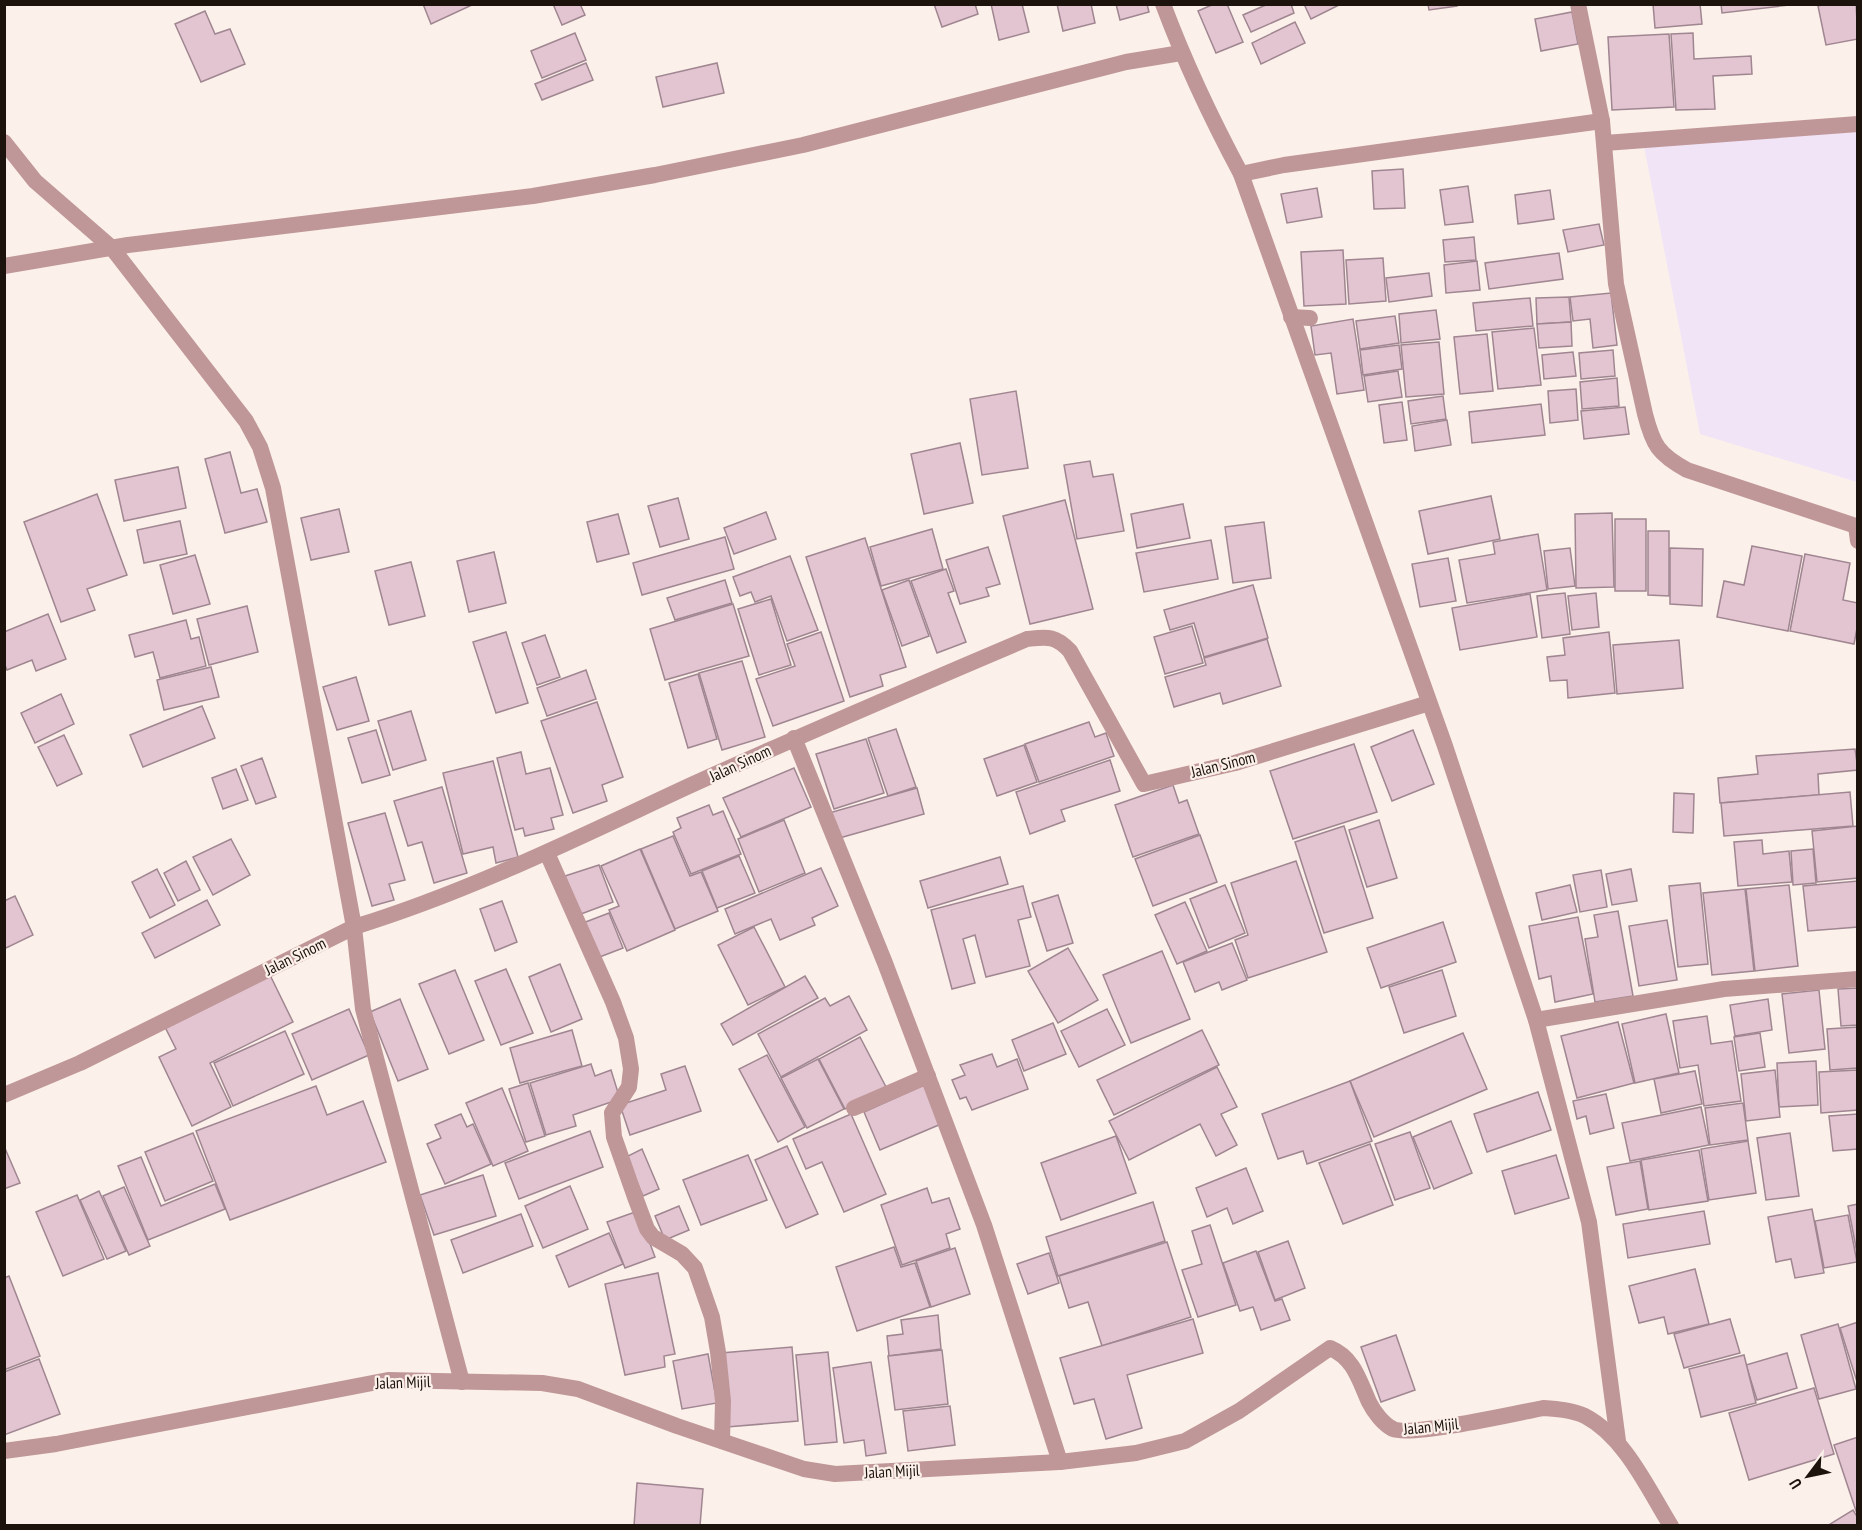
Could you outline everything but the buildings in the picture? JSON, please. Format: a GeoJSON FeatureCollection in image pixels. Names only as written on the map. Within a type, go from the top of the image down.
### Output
{"type":"FeatureCollection","features":[{"type":"Feature","properties":{"kind":"street"},"geometry":{"type":"LineString","coordinates":[[1163,4],[1181,53],[1210,117],[1241,174],[1429,703],[1536,1020],[1589,1222],[1618,1442]]}},
{"type":"Feature","properties":{"kind":"street"},"geometry":{"type":"LineString","coordinates":[[1578,4],[1605,143],[1616,284],[1650,432],[1658,448],[1669,460],[1687,470],[1857,531]]}},
{"type":"Feature","properties":{"kind":"street"},"geometry":{"type":"LineString","coordinates":[[4,266],[112,248],[533,196],[655,175],[803,145],[1126,62],[1181,53]]}},
{"type":"Feature","properties":{"kind":"street"},"geometry":{"type":"LineString","coordinates":[[1241,174],[1284,165],[1602,121]]}},
{"type":"Feature","properties":{"kind":"street"},"geometry":{"type":"LineString","coordinates":[[1605,143],[1857,124]]}},
{"type":"Feature","properties":{"kind":"street"},"geometry":{"type":"LineString","coordinates":[[4,142],[35,181],[112,248],[246,421],[260,447],[273,488],[354,927],[363,1009],[462,1382]]}},
{"type":"Feature","properties":{"kind":"street"},"geometry":{"type":"LineString","coordinates":[[1291,317],[1310,318]]}},
{"type":"Feature","properties":{"kind":"street","name":"Jalan Sinom"},"geometry":{"type":"LineString","coordinates":[[4,1095],[80,1063],[354,927],[397,914],[547,853],[794,738],[1027,639],[1042,637],[1060,640],[1070,651],[1144,784],[1235,763],[1429,703]]}},
{"type":"Feature","properties":{"kind":"street"},"geometry":{"type":"LineString","coordinates":[[794,738],[928,1076],[984,1225],[1060,1462]]}},
{"type":"Feature","properties":{"kind":"street"},"geometry":{"type":"LineString","coordinates":[[547,853],[613,1002],[626,1038],[631,1069],[629,1088],[612,1113],[614,1137],[635,1197],[647,1229],[653,1237],[682,1254],[695,1268],[712,1317],[723,1401],[722,1441]]}},
{"type":"Feature","properties":{"kind":"street"},"geometry":{"type":"LineString","coordinates":[[1536,1020],[1724,989],[1857,979]]}},
{"type":"Feature","properties":{"kind":"street"},"geometry":{"type":"LineString","coordinates":[[854,1108],[928,1076]]}},
{"type":"Feature","properties":{"kind":"street","name":"Jalan Mijil"},"geometry":{"type":"LineString","coordinates":[[4,1451],[56,1444],[388,1380],[542,1383],[578,1389],[804,1469],[835,1474],[1060,1462],[1136,1453],[1185,1441],[1239,1411],[1330,1348],[1342,1353],[1353,1366],[1374,1412],[1394,1430],[1422,1431],[1544,1408],[1564,1410],[1585,1416],[1618,1442],[1671,1526]]}},
{"type":"Feature","properties":{"kind":"shaded area"},"geometry":{"type":"Polygon","coordinates":[[[1857,128],[1857,482],[1700,434],[1642,136],[1857,128]]]}}]}
